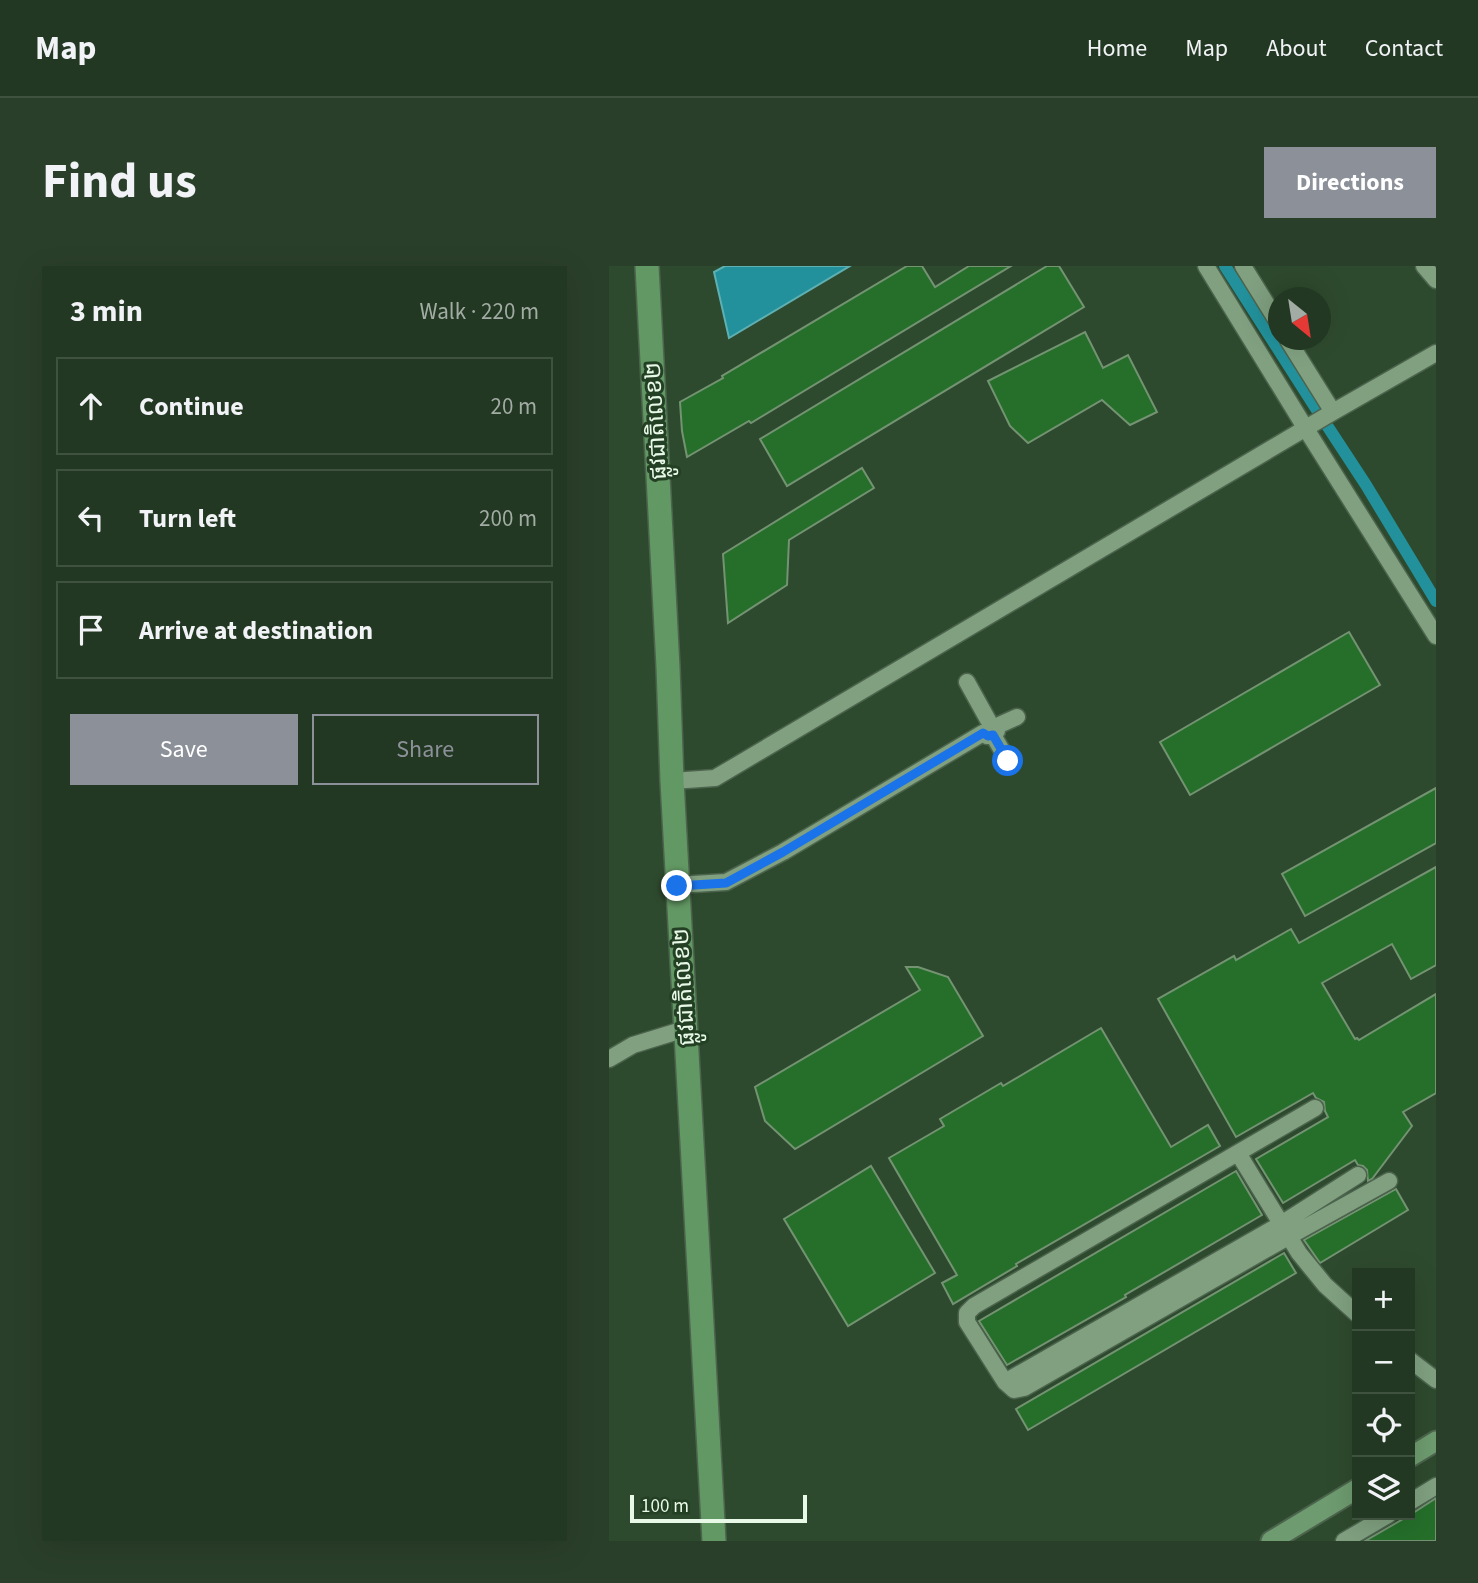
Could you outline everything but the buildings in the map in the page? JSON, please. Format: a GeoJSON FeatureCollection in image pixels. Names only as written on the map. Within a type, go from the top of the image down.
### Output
{"type":"FeatureCollection","features":[{"type":"Feature","properties":{"kind":"highway","name":"ផ្លូវជាតិលេខ២"},"geometry":{"type":"LineString","coordinates":[[647,266],[677,886],[714,1541]]}},
{"type":"Feature","properties":{"kind":"main road"},"geometry":{"type":"LineString","coordinates":[[1415,1454],[1436,1441]]}},
{"type":"Feature","properties":{"kind":"main road"},"geometry":{"type":"LineString","coordinates":[[1271,1541],[1352,1492]]}},
{"type":"Feature","properties":{"kind":"street"},"geometry":{"type":"LineString","coordinates":[[1206,266],[1436,636]]}},
{"type":"Feature","properties":{"kind":"street"},"geometry":{"type":"LineString","coordinates":[[1243,266],[1268,306]]}},
{"type":"Feature","properties":{"kind":"street"},"geometry":{"type":"LineString","coordinates":[[1424,266],[1436,280]]}},
{"type":"Feature","properties":{"kind":"street"},"geometry":{"type":"LineString","coordinates":[[1294,350],[1333,412]]}},
{"type":"Feature","properties":{"kind":"street"},"geometry":{"type":"LineString","coordinates":[[672,781],[715,778],[1436,353]]}},
{"type":"Feature","properties":{"kind":"street"},"geometry":{"type":"LineString","coordinates":[[967,682],[1008,761]]}},
{"type":"Feature","properties":{"kind":"street"},"geometry":{"type":"LineString","coordinates":[[677,886],[726,883],[783,852],[990,728],[1017,717]]}},
{"type":"Feature","properties":{"kind":"street"},"geometry":{"type":"LineString","coordinates":[[609,1059],[633,1045],[685,1029]]}},
{"type":"Feature","properties":{"kind":"street"},"geometry":{"type":"LineString","coordinates":[[1315,1108],[974,1306],[967,1313],[967,1322],[1005,1382],[1014,1391],[1024,1388],[1284,1230],[1358,1175]]}},
{"type":"Feature","properties":{"kind":"street"},"geometry":{"type":"LineString","coordinates":[[1238,1153],[1299,1253],[1325,1285],[1352,1309]]}},
{"type":"Feature","properties":{"kind":"street"},"geometry":{"type":"LineString","coordinates":[[1284,1230],[1389,1181]]}},
{"type":"Feature","properties":{"kind":"street"},"geometry":{"type":"LineString","coordinates":[[1415,1364],[1436,1380]]}},
{"type":"Feature","properties":{"kind":"street"},"geometry":{"type":"LineString","coordinates":[[1415,1499],[1436,1486]]}},
{"type":"Feature","properties":{"kind":"street"},"geometry":{"type":"LineString","coordinates":[[1344,1541],[1380,1520]]}},
{"type":"Feature","properties":{"kind":"water"},"geometry":{"type":"Polygon","coordinates":[[[725,266],[850,266],[729,338],[714,272],[725,266]]]}},
{"type":"Feature","properties":{"kind":"waterway"},"geometry":{"type":"LineString","coordinates":[[1225,266],[1317,410]]}},
{"type":"Feature","properties":{"kind":"waterway"},"geometry":{"type":"LineString","coordinates":[[1328,427],[1436,601]]}},
{"type":"Feature","properties":{"kind":"route"},"geometry":{"type":"LineString","coordinates":[[677,886],[726,883],[983,733],[993,735],[1008,761]]}}]}
